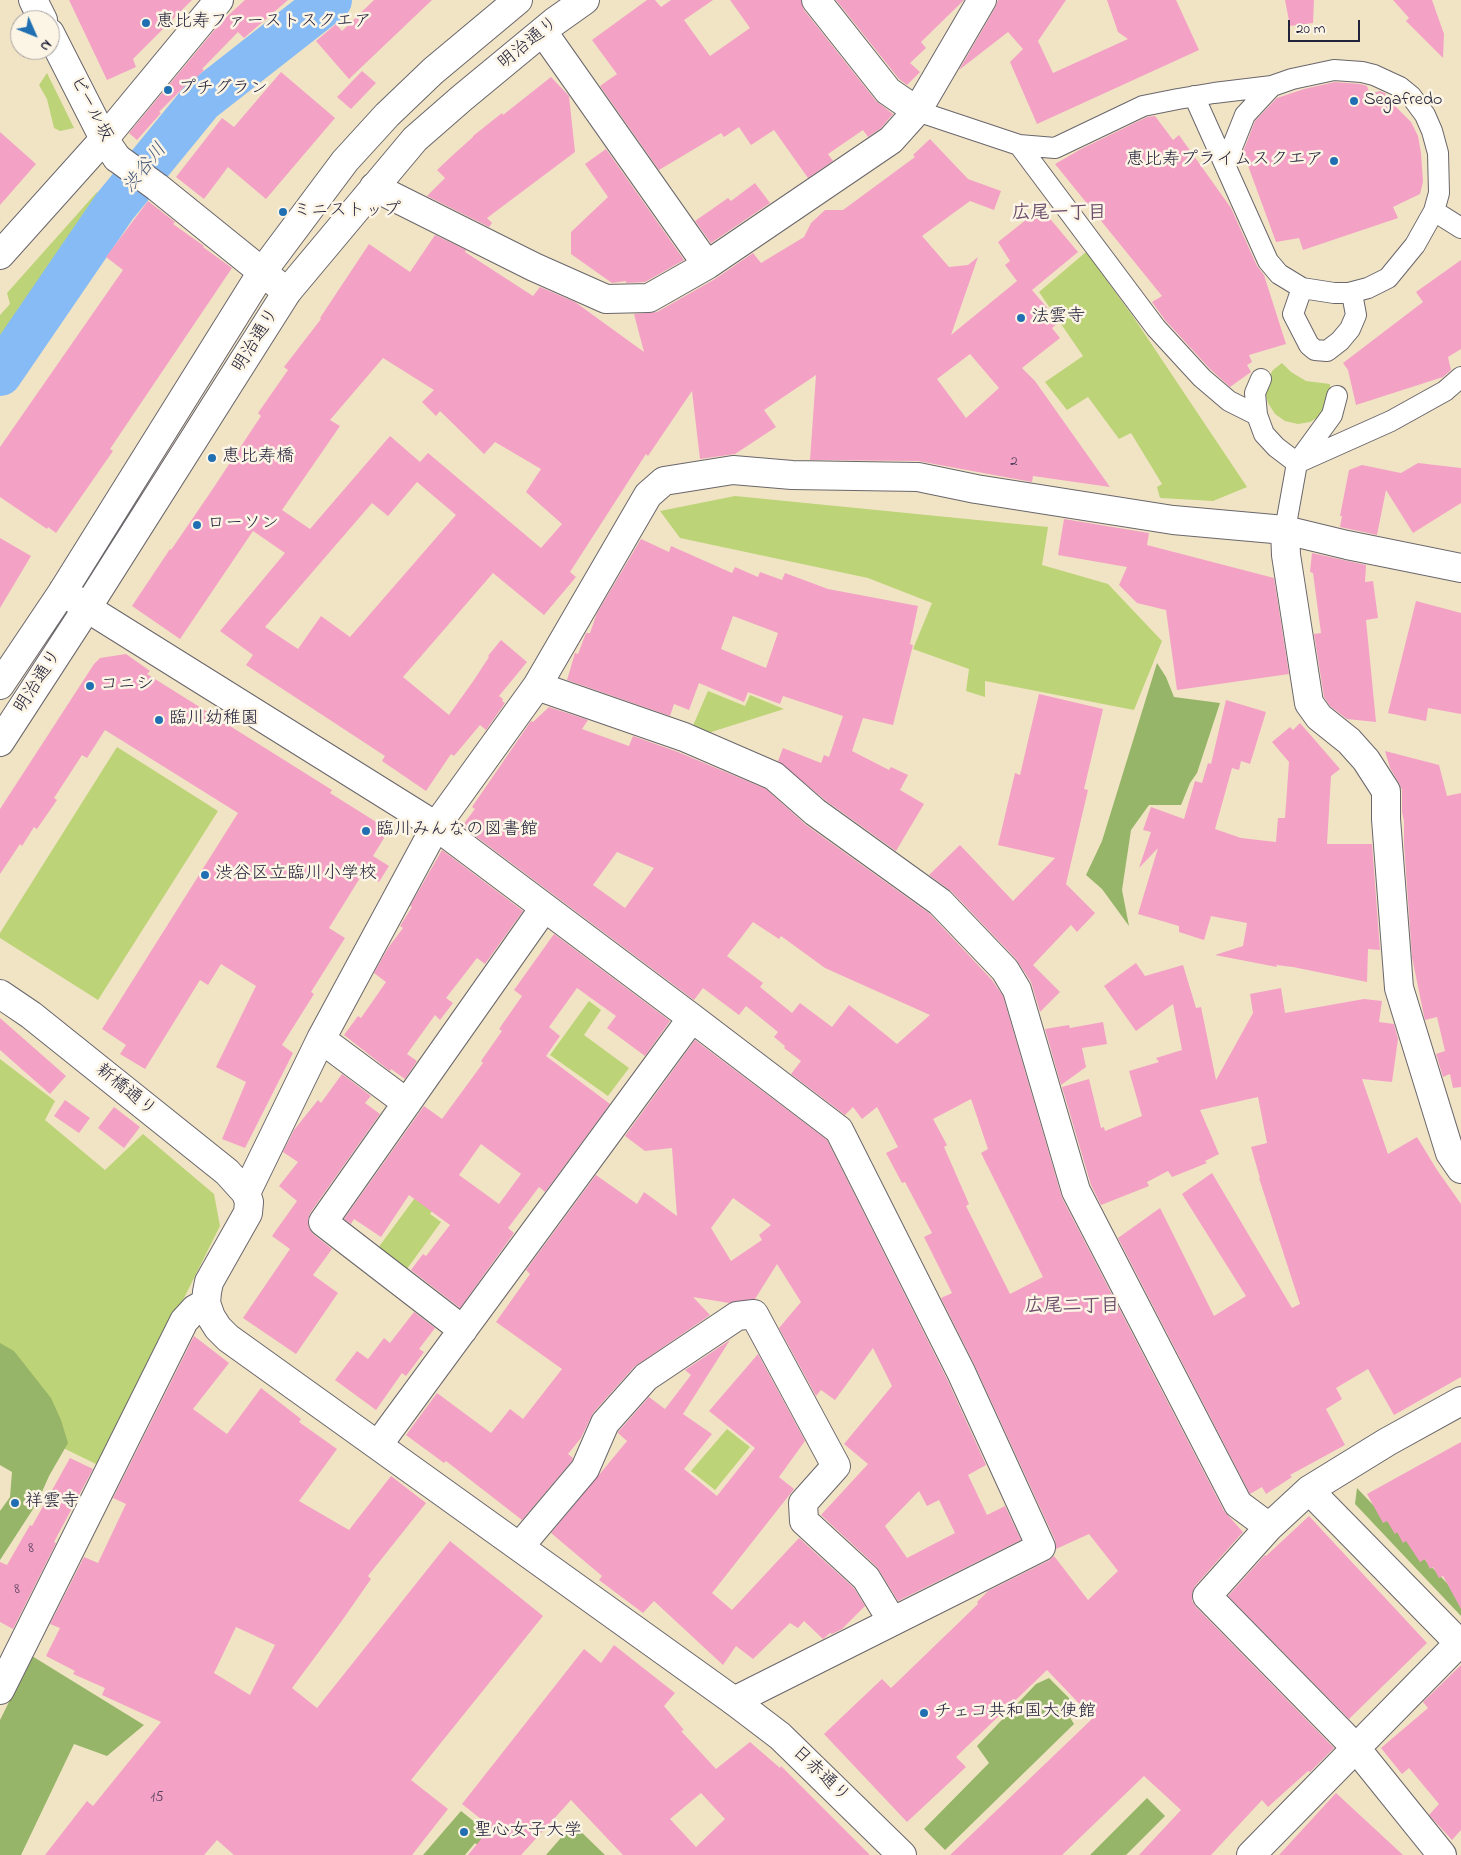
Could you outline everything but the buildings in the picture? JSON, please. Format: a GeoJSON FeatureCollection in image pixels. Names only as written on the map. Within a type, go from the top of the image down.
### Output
{"type":"FeatureCollection","features":[{"type":"Feature","properties":{"kind":"street"},"geometry":{"type":"LineString","coordinates":[[0,255],[110,148],[219,0]]}},
{"type":"Feature","properties":{"kind":"street","name":"明治通り"},"geometry":{"type":"LineString","coordinates":[[0,685],[63,591],[262,272],[345,161],[386,115],[433,71],[518,0]]}},
{"type":"Feature","properties":{"kind":"street","name":"明治通り"},"geometry":{"type":"LineString","coordinates":[[0,742],[287,292],[416,139],[462,98],[585,0]]}},
{"type":"Feature","properties":{"kind":"street"},"geometry":{"type":"LineString","coordinates":[[816,0],[888,90],[917,112],[1019,145],[1056,148],[1143,106],[1194,96],[1272,86],[1292,79],[1334,70],[1374,75],[1393,83],[1411,96],[1425,115],[1438,152],[1439,193],[1434,211],[1415,245],[1388,278],[1368,288],[1349,293],[1334,293],[1302,288],[1284,277],[1268,261],[1194,96]]}},
{"type":"Feature","properties":{"kind":"street"},"geometry":{"type":"LineString","coordinates":[[374,187],[534,268],[606,299],[649,298],[707,265],[890,140],[917,112],[982,0]]}},
{"type":"Feature","properties":{"kind":"street"},"geometry":{"type":"LineString","coordinates":[[543,32],[707,265]]}},
{"type":"Feature","properties":{"kind":"street","name":"ビール坂"},"geometry":{"type":"LineString","coordinates":[[60,52],[110,148]]}},
{"type":"Feature","properties":{"kind":"street"},"geometry":{"type":"LineString","coordinates":[[1225,165],[1245,114],[1272,86]]}},
{"type":"Feature","properties":{"kind":"street"},"geometry":{"type":"LineString","coordinates":[[1019,145],[1156,328],[1202,378],[1229,401],[1257,415]]}},
{"type":"Feature","properties":{"kind":"street"},"geometry":{"type":"LineString","coordinates":[[110,148],[287,292]]}},
{"type":"Feature","properties":{"kind":"street"},"geometry":{"type":"LineString","coordinates":[[1434,211],[1461,228]]}},
{"type":"Feature","properties":{"kind":"street"},"geometry":{"type":"LineString","coordinates":[[1302,288],[1293,314],[1311,353],[1327,350],[1340,341],[1350,329],[1356,314],[1353,299],[1349,293]]}},
{"type":"Feature","properties":{"kind":"street"},"geometry":{"type":"LineString","coordinates":[[1297,463],[1391,422],[1445,391],[1461,377]]}},
{"type":"Feature","properties":{"kind":"street"},"geometry":{"type":"LineString","coordinates":[[1261,379],[1255,392],[1257,415],[1264,434],[1276,447],[1297,463]]}},
{"type":"Feature","properties":{"kind":"street"},"geometry":{"type":"LineString","coordinates":[[1337,396],[1332,415],[1297,463],[1285,530],[1286,555],[1309,703],[1319,717],[1349,741],[1366,760],[1386,791],[1386,819],[1399,988],[1450,1153],[1461,1169]]}},
{"type":"Feature","properties":{"kind":"street"},"geometry":{"type":"LineString","coordinates":[[0,1690],[184,1321],[195,1309],[206,1303],[210,1282],[248,1213],[246,1193],[321,1039],[436,826],[537,686],[648,495],[664,481],[733,470],[792,475],[918,477],[976,489],[1173,520],[1285,530],[1347,545],[1461,568]]}},
{"type":"Feature","properties":{"kind":"street"},"geometry":{"type":"LineString","coordinates":[[63,591],[87,608],[436,826],[838,1130],[961,1372],[1042,1547],[734,1701]]}},
{"type":"Feature","properties":{"kind":"street"},"geometry":{"type":"LineString","coordinates":[[537,686],[684,736],[774,776],[815,812],[940,902],[1005,970],[1017,990],[1076,1191],[1238,1504],[1269,1527]]}},
{"type":"Feature","properties":{"kind":"street"},"geometry":{"type":"LineString","coordinates":[[463,1330],[323,1222],[544,908]]}},
{"type":"Feature","properties":{"kind":"street","name":"新橋通り"},"geometry":{"type":"LineString","coordinates":[[0,994],[31,1016],[227,1172],[246,1193]]}},
{"type":"Feature","properties":{"kind":"street"},"geometry":{"type":"LineString","coordinates":[[378,1445],[692,1018]]}},
{"type":"Feature","properties":{"kind":"street"},"geometry":{"type":"LineString","coordinates":[[321,1039],[408,1103]]}},
{"type":"Feature","properties":{"kind":"street","name":"日赤通り"},"geometry":{"type":"LineString","coordinates":[[206,1303],[211,1317],[228,1338],[520,1546],[780,1736],[902,1855]]}},
{"type":"Feature","properties":{"kind":"street"},"geometry":{"type":"LineString","coordinates":[[520,1546],[585,1469],[605,1423],[646,1377],[737,1316],[754,1314],[836,1466],[803,1503],[804,1521],[866,1578],[892,1621]]}},
{"type":"Feature","properties":{"kind":"street"},"geometry":{"type":"LineString","coordinates":[[1442,1855],[1355,1748],[1207,1596],[1269,1527],[1309,1490],[1387,1442],[1461,1401]]}},
{"type":"Feature","properties":{"kind":"street"},"geometry":{"type":"LineString","coordinates":[[1250,1855],[1460,1645],[1309,1490]]}},
{"type":"Feature","properties":{"kind":"green space"},"geometry":{"type":"Polygon","coordinates":[[[47,73],[74,128],[60,131],[54,128],[47,99],[39,85],[47,73]]]}},
{"type":"Feature","properties":{"kind":"green space"},"geometry":{"type":"Polygon","coordinates":[[[97,192],[99,195],[0,340],[0,315],[10,304],[7,293],[97,192]]]}},
{"type":"Feature","properties":{"kind":"green space"},"geometry":{"type":"Polygon","coordinates":[[[1086,252],[1132,315],[1247,487],[1213,501],[1160,498],[1157,487],[1162,484],[1131,433],[1119,439],[1088,397],[1067,410],[1045,382],[1083,356],[1039,292],[1086,252]]]}},
{"type":"Feature","properties":{"kind":"green space"},"geometry":{"type":"Polygon","coordinates":[[[1282,363],[1291,372],[1306,381],[1330,384],[1330,398],[1323,414],[1310,422],[1298,424],[1285,421],[1275,414],[1268,403],[1265,391],[1268,378],[1273,370],[1282,363]]]}},
{"type":"Feature","properties":{"kind":"green space"},"geometry":{"type":"Polygon","coordinates":[[[735,496],[1048,527],[1042,565],[1108,584],[1162,641],[1134,710],[985,681],[985,697],[966,691],[969,669],[913,649],[932,603],[868,578],[680,538],[660,511],[735,496]]]}},
{"type":"Feature","properties":{"kind":"green space"},"geometry":{"type":"Polygon","coordinates":[[[1157,663],[1166,677],[1174,697],[1220,703],[1197,773],[1190,783],[1181,805],[1149,805],[1131,830],[1122,890],[1129,926],[1102,889],[1086,875],[1102,841],[1157,663]]]}},
{"type":"Feature","properties":{"kind":"green space"},"geometry":{"type":"Polygon","coordinates":[[[708,691],[745,706],[750,695],[784,709],[705,734],[692,728],[708,691]]]}},
{"type":"Feature","properties":{"kind":"green space"},"geometry":{"type":"Polygon","coordinates":[[[117,747],[218,811],[98,1000],[0,938],[0,933],[117,747]]]}},
{"type":"Feature","properties":{"kind":"green space"},"geometry":{"type":"Polygon","coordinates":[[[589,1001],[601,1010],[584,1035],[629,1068],[608,1096],[550,1055],[589,1001]]]}},
{"type":"Feature","properties":{"kind":"green space"},"geometry":{"type":"Polygon","coordinates":[[[0,1059],[55,1101],[45,1120],[105,1170],[143,1134],[214,1194],[220,1226],[100,1466],[0,1417],[0,1059]]]}},
{"type":"Feature","properties":{"kind":"green space"},"geometry":{"type":"Polygon","coordinates":[[[423,1187],[440,1200],[430,1214],[441,1222],[404,1273],[375,1252],[423,1187]]]}},
{"type":"Feature","properties":{"kind":"green space"},"geometry":{"type":"Polygon","coordinates":[[[0,1343],[14,1351],[51,1398],[61,1420],[68,1443],[49,1476],[37,1503],[0,1560],[0,1511],[10,1497],[12,1472],[0,1465],[0,1343]]]}},
{"type":"Feature","properties":{"kind":"green space"},"geometry":{"type":"Polygon","coordinates":[[[727,1429],[750,1447],[715,1490],[691,1471],[727,1429]]]}},
{"type":"Feature","properties":{"kind":"green space"},"geometry":{"type":"Polygon","coordinates":[[[1357,1488],[1461,1598],[1461,1616],[1355,1504],[1357,1488]]]}},
{"type":"Feature","properties":{"kind":"green space"},"geometry":{"type":"Polygon","coordinates":[[[32,1656],[144,1725],[107,1756],[74,1744],[21,1855],[0,1855],[0,1720],[32,1656]]]}},
{"type":"Feature","properties":{"kind":"green space"},"geometry":{"type":"Polygon","coordinates":[[[1049,1678],[1069,1698],[1068,1714],[1074,1724],[945,1850],[924,1829],[989,1763],[977,1746],[1036,1684],[1049,1678]]]}},
{"type":"Feature","properties":{"kind":"green space"},"geometry":{"type":"Polygon","coordinates":[[[1147,1798],[1165,1816],[1126,1855],[1090,1855],[1147,1798]]]}},
{"type":"Feature","properties":{"kind":"green space","name":"聖心女子大学"},"geometry":{"type":"Polygon","coordinates":[[[461,1811],[516,1855],[490,1855],[475,1843],[465,1855],[423,1855],[461,1811]]]}},
{"type":"Feature","properties":{"kind":"green space","name":"聖心女子大学"},"geometry":{"type":"Polygon","coordinates":[[[573,1824],[605,1855],[546,1855],[573,1824]]]}},
{"type":"Feature","properties":{"kind":"waterway","name":"渋谷川"},"geometry":{"type":"LineString","coordinates":[[0,374],[115,206],[201,101],[330,0]]}},
{"type":"Feature","properties":{"kind":"place","name":"恵比寿ファーストスクエア"},"geometry":{"type":"Point","coordinates":[146,23]}},
{"type":"Feature","properties":{"kind":"place","name":"プチグラン"},"geometry":{"type":"Point","coordinates":[168,90]}},
{"type":"Feature","properties":{"kind":"place","name":"Segafredo"},"geometry":{"type":"Point","coordinates":[1354,101]}},
{"type":"Feature","properties":{"kind":"place","name":"恵比寿プライムスクエア"},"geometry":{"type":"Point","coordinates":[1334,161]}},
{"type":"Feature","properties":{"kind":"place","name":"ミニストップ"},"geometry":{"type":"Point","coordinates":[283,212]}},
{"type":"Feature","properties":{"kind":"place","name":"法雲寺"},"geometry":{"type":"Point","coordinates":[1021,318]}},
{"type":"Feature","properties":{"kind":"place","name":"恵比寿橋"},"geometry":{"type":"Point","coordinates":[212,458]}},
{"type":"Feature","properties":{"kind":"place","name":"ローソン"},"geometry":{"type":"Point","coordinates":[197,525]}},
{"type":"Feature","properties":{"kind":"place","name":"コニシ"},"geometry":{"type":"Point","coordinates":[90,686]}},
{"type":"Feature","properties":{"kind":"place","name":"臨川幼稚園"},"geometry":{"type":"Point","coordinates":[159,720]}},
{"type":"Feature","properties":{"kind":"place","name":"臨川みんなの図書館"},"geometry":{"type":"Point","coordinates":[366,831]}},
{"type":"Feature","properties":{"kind":"place","name":"渋谷区立臨川小学校"},"geometry":{"type":"Point","coordinates":[205,875]}},
{"type":"Feature","properties":{"kind":"place","name":"祥雲寺"},"geometry":{"type":"Point","coordinates":[15,1503]}},
{"type":"Feature","properties":{"kind":"place","name":"チェコ共和国大使館"},"geometry":{"type":"Point","coordinates":[924,1713]}},
{"type":"Feature","properties":{"kind":"place","name":"聖心女子大学"},"geometry":{"type":"Point","coordinates":[464,1832]}},
{"type":"Feature","properties":{"kind":"district","name":"広尾一丁目"},"geometry":{"type":"Point","coordinates":[1059,215]}},
{"type":"Feature","properties":{"kind":"district","name":"広尾二丁目"},"geometry":{"type":"Point","coordinates":[1072,1308]}}]}
